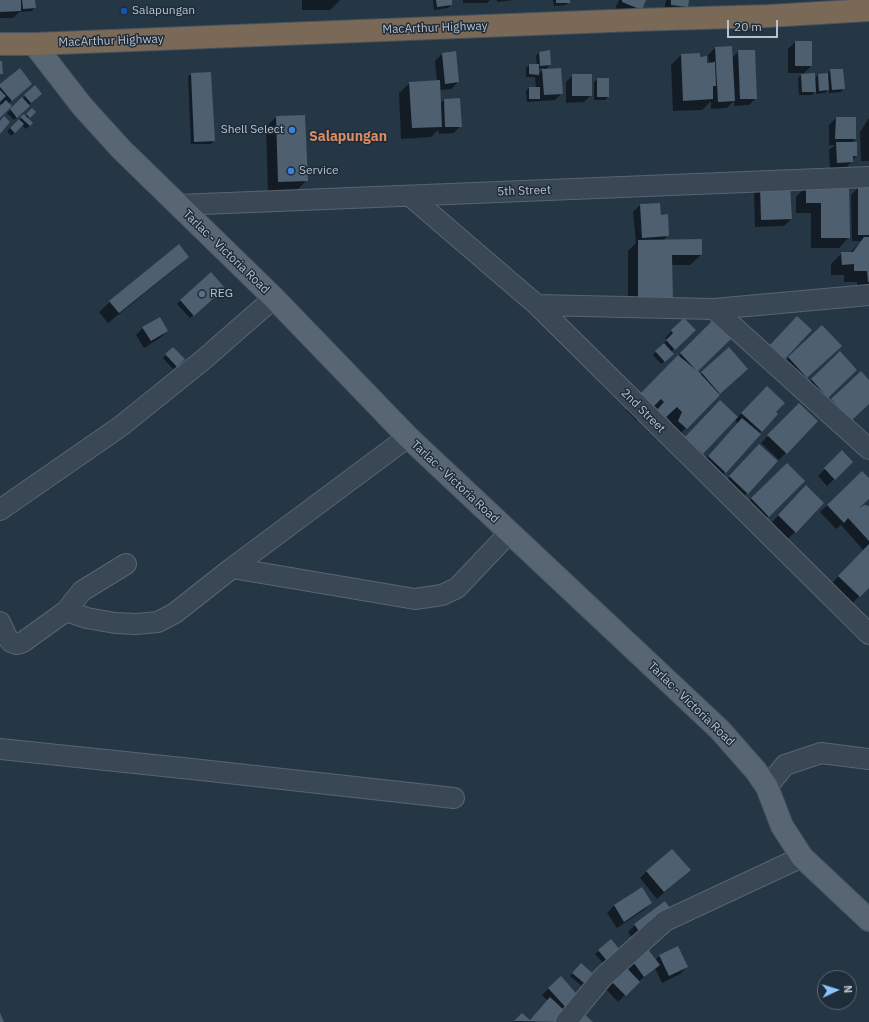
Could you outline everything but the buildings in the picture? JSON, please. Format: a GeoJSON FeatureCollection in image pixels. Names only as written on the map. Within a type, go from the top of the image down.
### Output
{"type":"FeatureCollection","features":[{"type":"Feature","properties":{"kind":"highway","name":"MacArthur Highway"},"geometry":{"type":"LineString","coordinates":[[0,44],[34,44],[769,16],[869,10]]}},
{"type":"Feature","properties":{"kind":"main road","name":"Tarlac - Victoria Road"},"geometry":{"type":"LineString","coordinates":[[34,44],[82,106],[104,131],[274,298],[408,437],[720,730],[756,771],[767,787],[782,826],[802,857],[869,920]]}},
{"type":"Feature","properties":{"kind":"street","name":"5th Street"},"geometry":{"type":"LineString","coordinates":[[178,205],[869,176]]}},
{"type":"Feature","properties":{"kind":"street","name":"2nd Street"},"geometry":{"type":"LineString","coordinates":[[410,196],[537,305],[869,634]]}},
{"type":"Feature","properties":{"kind":"street"},"geometry":{"type":"LineString","coordinates":[[537,305],[714,309],[869,295]]}},
{"type":"Feature","properties":{"kind":"street"},"geometry":{"type":"LineString","coordinates":[[0,510],[121,426],[203,360],[274,298]]}},
{"type":"Feature","properties":{"kind":"street"},"geometry":{"type":"LineString","coordinates":[[714,309],[869,449]]}},
{"type":"Feature","properties":{"kind":"street"},"geometry":{"type":"LineString","coordinates":[[66,610],[87,618],[115,623],[136,624],[158,622],[175,613],[232,568],[408,437]]}},
{"type":"Feature","properties":{"kind":"street"},"geometry":{"type":"LineString","coordinates":[[232,568],[416,599],[442,595],[457,588],[510,532]]}},
{"type":"Feature","properties":{"kind":"street"},"geometry":{"type":"LineString","coordinates":[[0,622],[11,642],[17,644],[23,642],[66,610],[82,591],[126,564]]}},
{"type":"Feature","properties":{"kind":"street"},"geometry":{"type":"LineString","coordinates":[[0,749],[454,798]]}},
{"type":"Feature","properties":{"kind":"street"},"geometry":{"type":"LineString","coordinates":[[767,787],[785,765],[821,753],[869,759]]}},
{"type":"Feature","properties":{"kind":"street"},"geometry":{"type":"LineString","coordinates":[[566,1022],[603,977],[665,921],[802,857]]}},
{"type":"Feature","properties":{"kind":"place","name":"Salapungan"},"geometry":{"type":"Point","coordinates":[124,11]}},
{"type":"Feature","properties":{"kind":"place","name":"Shell Select"},"geometry":{"type":"Point","coordinates":[292,130]}},
{"type":"Feature","properties":{"kind":"place","name":"Service"},"geometry":{"type":"Point","coordinates":[291,171]}},
{"type":"Feature","properties":{"kind":"place","name":"REG"},"geometry":{"type":"Point","coordinates":[202,294]}},
{"type":"Feature","properties":{"kind":"district","name":"Salapungan"},"geometry":{"type":"Point","coordinates":[348,137]}}]}
